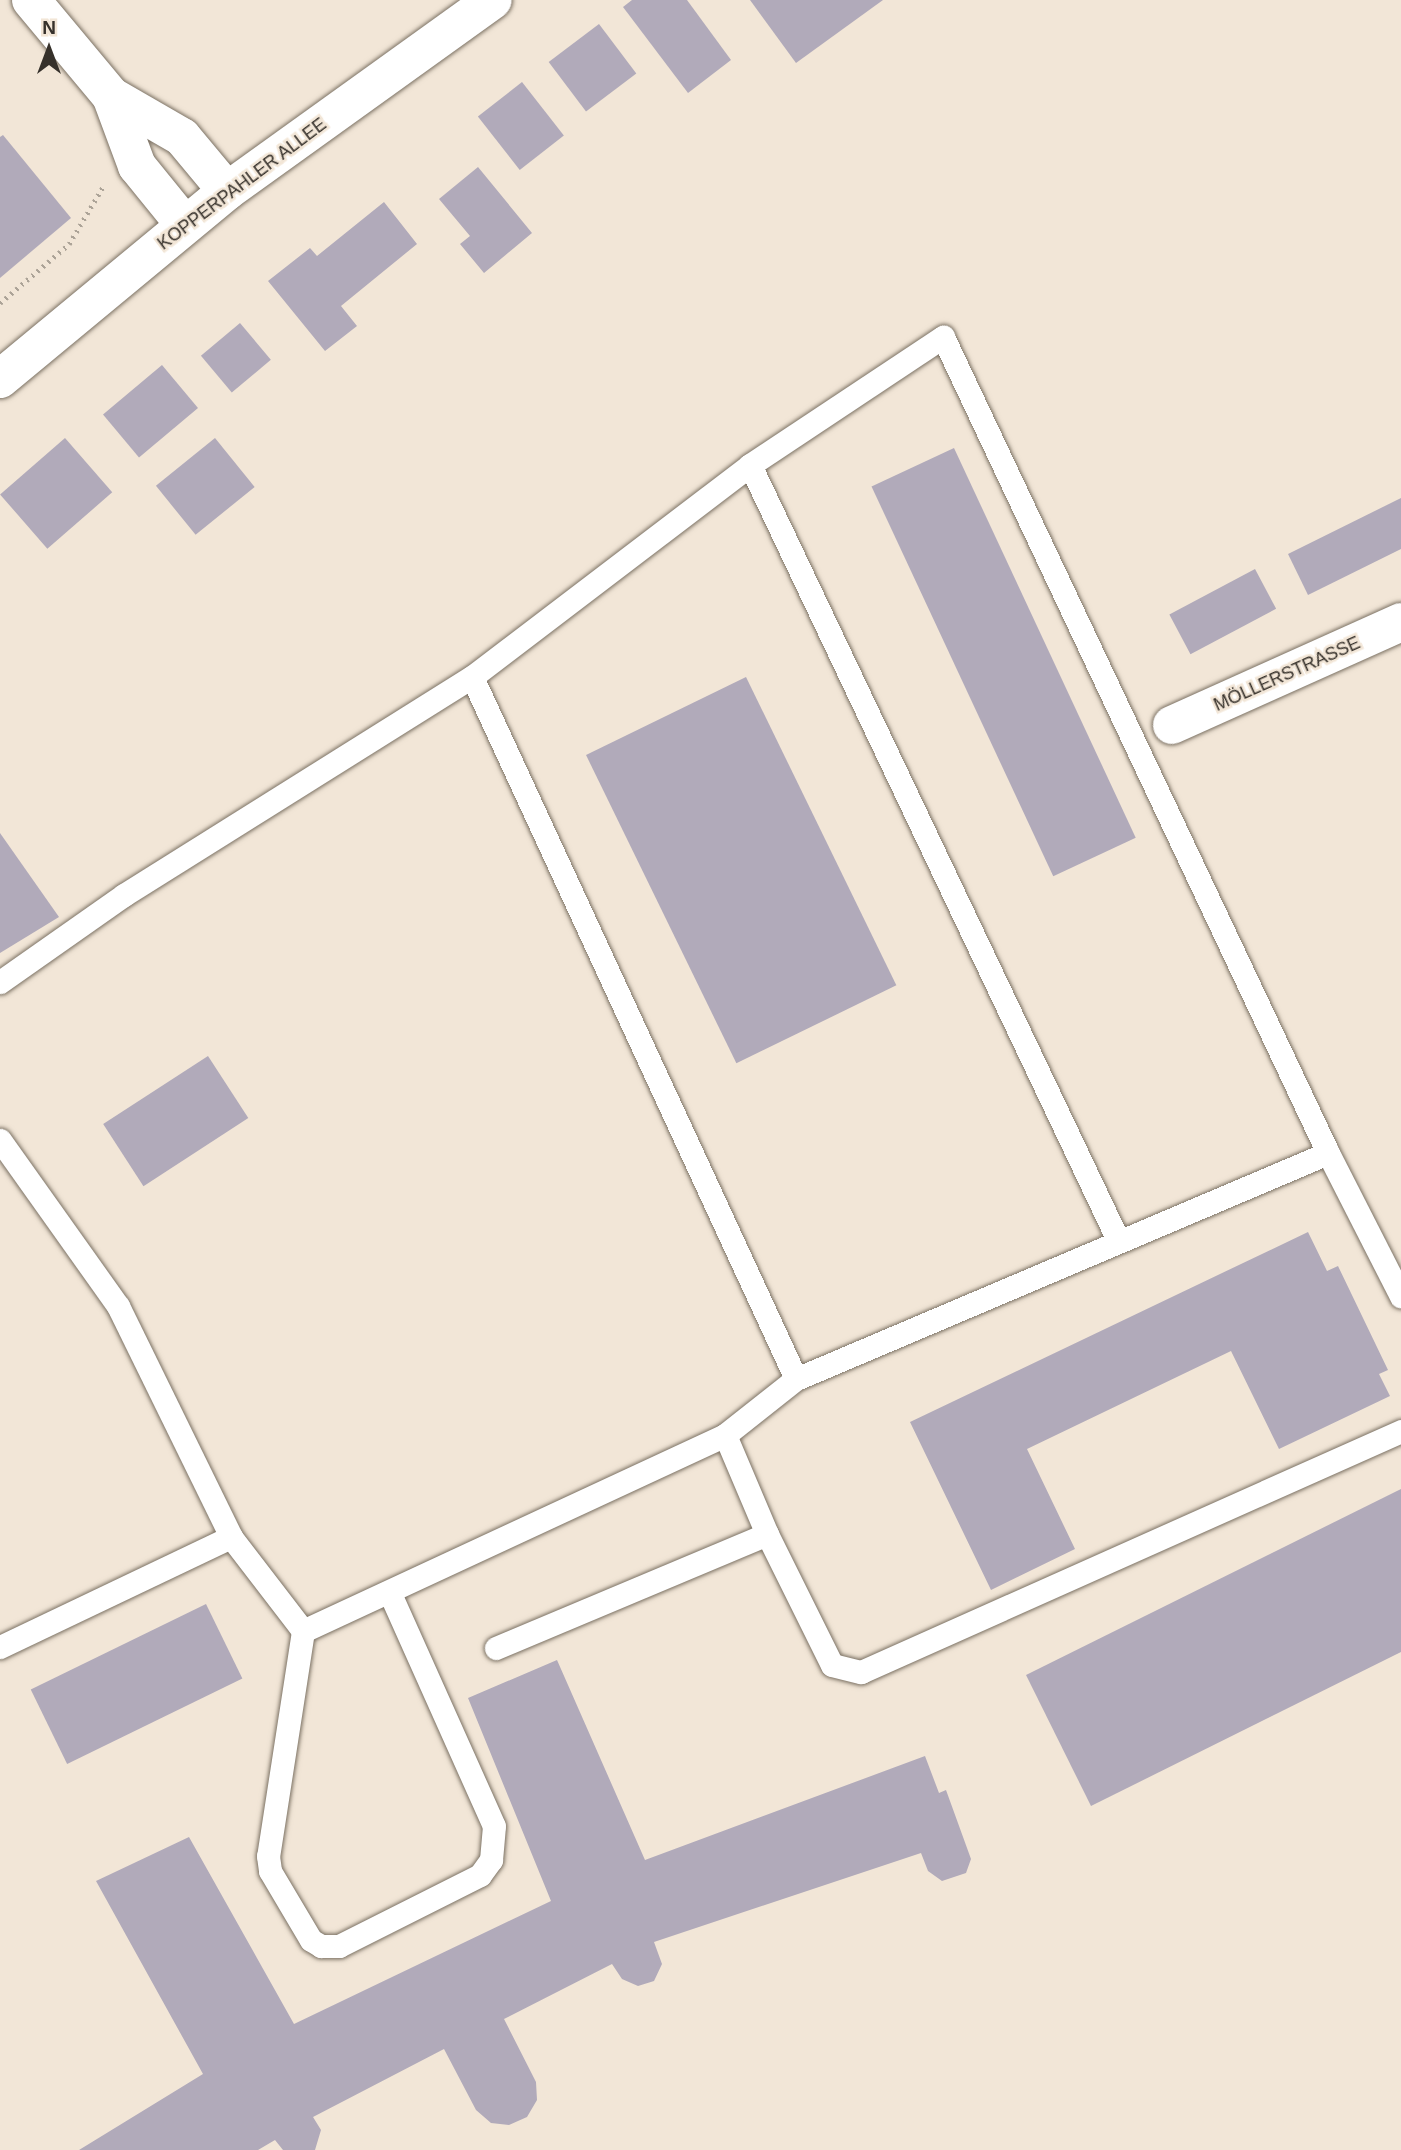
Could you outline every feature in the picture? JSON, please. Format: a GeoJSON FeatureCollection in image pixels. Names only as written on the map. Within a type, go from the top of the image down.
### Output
{"type":"FeatureCollection","features":[{"type":"Feature","properties":{"kind":"street"},"geometry":{"type":"LineString","coordinates":[[31,0],[111,96],[137,166],[185,225]]}},
{"type":"Feature","properties":{"kind":"street","name":"KOPPERPAHLER ALLEE"},"geometry":{"type":"LineString","coordinates":[[0,379],[227,191],[493,0]]}},
{"type":"Feature","properties":{"kind":"street"},"geometry":{"type":"LineString","coordinates":[[111,96],[182,137],[227,191]]}},
{"type":"Feature","properties":{"kind":"street","name":"MÖLLERSTRASSE"},"geometry":{"type":"LineString","coordinates":[[1172,725],[1401,622]]}},
{"type":"Feature","properties":{"kind":"lane"},"geometry":{"type":"LineString","coordinates":[[0,982],[124,895],[472,677],[750,465],[943,337],[1328,1153],[1401,1296]]}},
{"type":"Feature","properties":{"kind":"lane"},"geometry":{"type":"LineString","coordinates":[[750,465],[1118,1240]]}},
{"type":"Feature","properties":{"kind":"lane"},"geometry":{"type":"LineString","coordinates":[[472,677],[796,1379]]}},
{"type":"Feature","properties":{"kind":"lane"},"geometry":{"type":"LineString","coordinates":[[0,1140],[118,1307],[231,1537],[303,1631],[268,1856],[270,1871],[311,1940],[339,1946],[480,1875],[491,1860],[494,1826],[390,1594]]}},
{"type":"Feature","properties":{"kind":"lane"},"geometry":{"type":"LineString","coordinates":[[303,1631],[390,1594],[725,1435],[796,1379],[1328,1153]]}},
{"type":"Feature","properties":{"kind":"lane"},"geometry":{"type":"LineString","coordinates":[[725,1435],[767,1534],[832,1665],[861,1672],[1401,1432]]}},
{"type":"Feature","properties":{"kind":"lane"},"geometry":{"type":"LineString","coordinates":[[496,1648],[767,1534]]}},
{"type":"Feature","properties":{"kind":"lane"},"geometry":{"type":"LineString","coordinates":[[0,1647],[231,1537]]}},
{"type":"Feature","properties":{"kind":"path"},"geometry":{"type":"LineString","coordinates":[[0,303],[69,244],[103,186],[137,166]]}},
{"type":"Feature","properties":{"kind":"building"},"geometry":{"type":"Polygon","coordinates":[[[632,0],[687,0],[731,60],[688,93],[623,7],[632,0]]]}},
{"type":"Feature","properties":{"kind":"building"},"geometry":{"type":"Polygon","coordinates":[[[750,0],[883,0],[796,63],[750,0]]]}},
{"type":"Feature","properties":{"kind":"building"},"geometry":{"type":"Polygon","coordinates":[[[599,24],[636,74],[586,111],[549,62],[599,24]]]}},
{"type":"Feature","properties":{"kind":"building"},"geometry":{"type":"Polygon","coordinates":[[[522,82],[564,136],[520,170],[478,116],[522,82]]]}},
{"type":"Feature","properties":{"kind":"building"},"geometry":{"type":"Polygon","coordinates":[[[3,135],[71,218],[0,278],[0,137],[3,135]]]}},
{"type":"Feature","properties":{"kind":"building"},"geometry":{"type":"Polygon","coordinates":[[[478,167],[532,233],[484,273],[460,244],[470,236],[439,199],[478,167]]]}},
{"type":"Feature","properties":{"kind":"building"},"geometry":{"type":"Polygon","coordinates":[[[384,202],[417,244],[341,306],[357,326],[325,351],[268,281],[310,248],[317,256],[384,202]]]}},
{"type":"Feature","properties":{"kind":"building"},"geometry":{"type":"Polygon","coordinates":[[[240,323],[271,360],[232,393],[201,356],[240,323]]]}},
{"type":"Feature","properties":{"kind":"building"},"geometry":{"type":"Polygon","coordinates":[[[162,365],[198,408],[139,457],[103,414],[162,365]]]}},
{"type":"Feature","properties":{"kind":"building"},"geometry":{"type":"Polygon","coordinates":[[[65,438],[112,492],[47,549],[0,494],[65,438]]]}},
{"type":"Feature","properties":{"kind":"building"},"geometry":{"type":"Polygon","coordinates":[[[215,438],[255,487],[196,535],[156,486],[215,438]]]}},
{"type":"Feature","properties":{"kind":"building"},"geometry":{"type":"Polygon","coordinates":[[[954,448],[1136,838],[1053,876],[872,486],[954,448]]]}},
{"type":"Feature","properties":{"kind":"building"},"geometry":{"type":"Polygon","coordinates":[[[1401,498],[1401,549],[1308,595],[1288,554],[1401,498]]]}},
{"type":"Feature","properties":{"kind":"building"},"geometry":{"type":"Polygon","coordinates":[[[1255,569],[1276,609],[1190,654],[1169,615],[1255,569]]]}},
{"type":"Feature","properties":{"kind":"building"},"geometry":{"type":"Polygon","coordinates":[[[746,677],[896,985],[736,1063],[586,755],[746,677]]]}},
{"type":"Feature","properties":{"kind":"building"},"geometry":{"type":"Polygon","coordinates":[[[0,833],[59,917],[0,953],[0,833]]]}},
{"type":"Feature","properties":{"kind":"building"},"geometry":{"type":"Polygon","coordinates":[[[208,1056],[248,1118],[143,1186],[103,1124],[208,1056]]]}},
{"type":"Feature","properties":{"kind":"building"},"geometry":{"type":"Polygon","coordinates":[[[1308,1232],[1327,1271],[1338,1266],[1388,1370],[1379,1374],[1390,1396],[1279,1449],[1231,1351],[1027,1449],[1075,1549],[991,1590],[910,1422],[1308,1232]]]}},
{"type":"Feature","properties":{"kind":"building"},"geometry":{"type":"Polygon","coordinates":[[[1401,1489],[1401,1652],[1091,1806],[1026,1675],[1401,1489]]]}},
{"type":"Feature","properties":{"kind":"building"},"geometry":{"type":"Polygon","coordinates":[[[206,1604],[242,1679],[67,1764],[31,1689],[206,1604]]]}},
{"type":"Feature","properties":{"kind":"building"},"geometry":{"type":"Polygon","coordinates":[[[557,1660],[645,1860],[925,1756],[939,1793],[946,1790],[971,1859],[966,1873],[942,1881],[928,1871],[921,1853],[654,1942],[662,1964],[654,1981],[638,1986],[622,1979],[612,1964],[504,2019],[536,2082],[537,2100],[527,2117],[509,2125],[491,2123],[476,2110],[444,2049],[313,2117],[321,2130],[315,2150],[283,2150],[275,2140],[258,2150],[79,2150],[203,2074],[96,1881],[189,1837],[294,2024],[551,1901],[468,1698],[557,1660]]]}}]}
